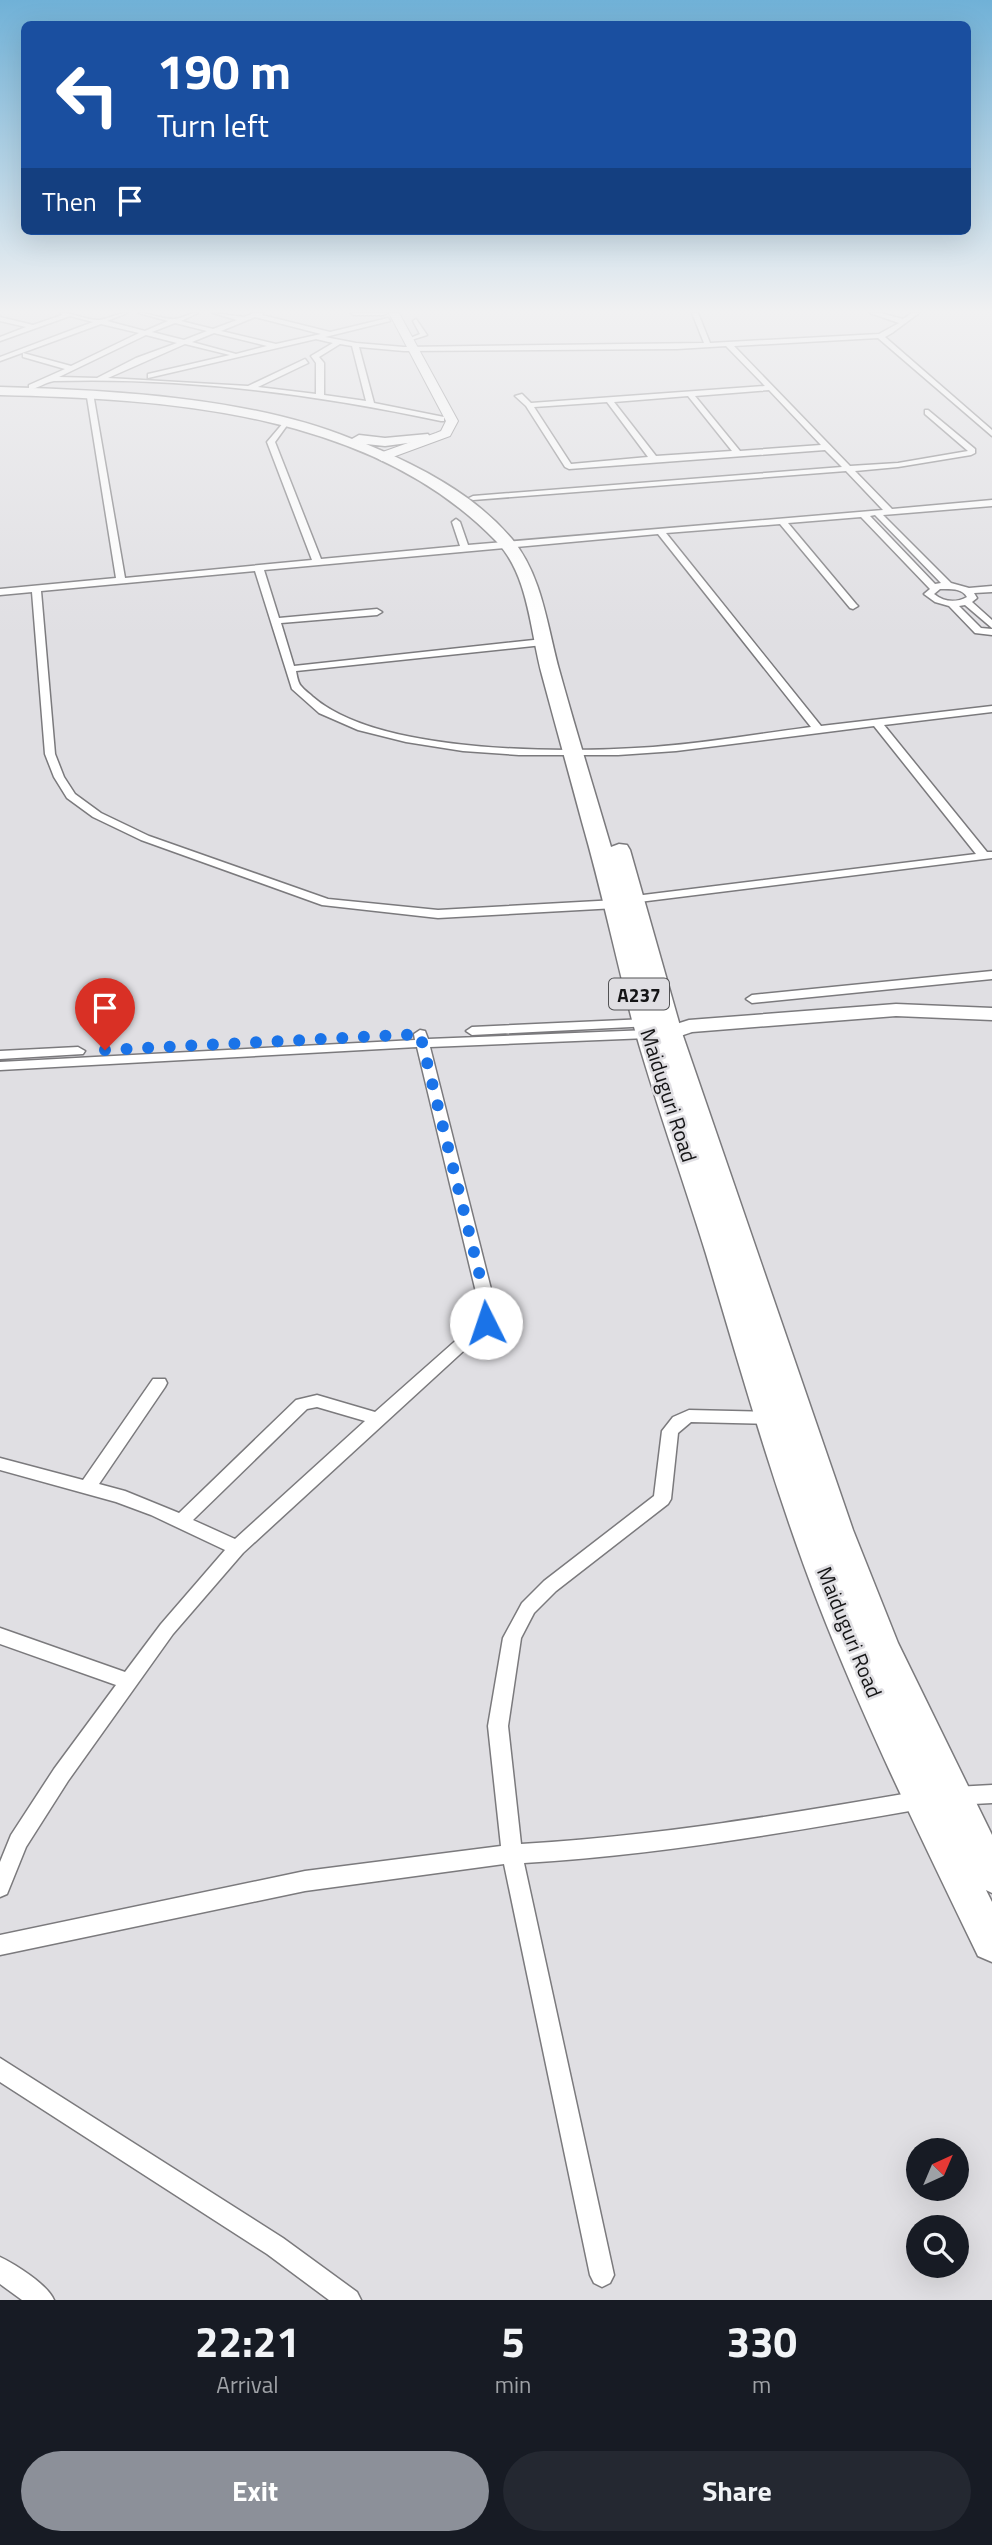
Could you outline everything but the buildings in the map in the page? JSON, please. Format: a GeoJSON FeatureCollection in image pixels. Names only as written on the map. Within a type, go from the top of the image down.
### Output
{"type":"FeatureCollection","features":[{"type":"Feature","properties":{"kind":"highway","name":"Maiduguri Road"},"geometry":{"type":"LineString","coordinates":[[263,420],[292,426],[382,453],[421,468],[473,498],[515,543],[548,598],[582,753]]}},
{"type":"Feature","properties":{"kind":"highway","name":"Maiduguri Road"},"geometry":{"type":"LineString","coordinates":[[290,420],[352,438],[382,453],[439,486],[515,543],[535,603],[542,642],[582,753],[664,1027],[837,1530],[881,1643],[992,1875]]}},
{"type":"Feature","properties":{"kind":"highway"},"geometry":{"type":"LineString","coordinates":[[352,438],[385,442],[426,439]]}},
{"type":"Feature","properties":{"kind":"highway"},"geometry":{"type":"LineString","coordinates":[[421,468],[414,457],[416,450],[426,439]]}},
{"type":"Feature","properties":{"kind":"highway","name":"Maiduguri Road"},"geometry":{"type":"LineString","coordinates":[[664,1027],[772,1418],[835,1602],[922,1800],[992,1943]]}},
{"type":"Feature","properties":{"kind":"main road"},"geometry":{"type":"LineString","coordinates":[[382,453],[446,433],[451,420]]}},
{"type":"Feature","properties":{"kind":"street"},"geometry":{"type":"LineString","coordinates":[[99,420],[121,580]]}},
{"type":"Feature","properties":{"kind":"street"},"geometry":{"type":"LineString","coordinates":[[539,420],[569,467],[828,447]]}},
{"type":"Feature","properties":{"kind":"street"},"geometry":{"type":"LineString","coordinates":[[625,420],[654,459]]}},
{"type":"Feature","properties":{"kind":"street"},"geometry":{"type":"LineString","coordinates":[[711,420],[738,453]]}},
{"type":"Feature","properties":{"kind":"street"},"geometry":{"type":"LineString","coordinates":[[802,420],[890,512]]}},
{"type":"Feature","properties":{"kind":"street"},"geometry":{"type":"LineString","coordinates":[[473,498],[898,465],[971,453],[972,451],[937,420]]}},
{"type":"Feature","properties":{"kind":"street"},"geometry":{"type":"LineString","coordinates":[[980,422],[992,421]]}},
{"type":"Feature","properties":{"kind":"street"},"geometry":{"type":"LineString","coordinates":[[980,422],[992,434]]}},
{"type":"Feature","properties":{"kind":"street"},"geometry":{"type":"LineString","coordinates":[[272,445],[292,426]]}},
{"type":"Feature","properties":{"kind":"street"},"geometry":{"type":"LineString","coordinates":[[292,426],[273,436],[272,445],[318,563]]}},
{"type":"Feature","properties":{"kind":"street"},"geometry":{"type":"LineString","coordinates":[[0,592],[515,543],[992,503]]}},
{"type":"Feature","properties":{"kind":"street"},"geometry":{"type":"LineString","coordinates":[[877,513],[949,586],[969,596],[992,625]]}},
{"type":"Feature","properties":{"kind":"street"},"geometry":{"type":"LineString","coordinates":[[863,514],[934,588]]}},
{"type":"Feature","properties":{"kind":"street"},"geometry":{"type":"LineString","coordinates":[[782,521],[853,606]]}},
{"type":"Feature","properties":{"kind":"street"},"geometry":{"type":"LineString","coordinates":[[456,522],[465,549]]}},
{"type":"Feature","properties":{"kind":"street"},"geometry":{"type":"LineString","coordinates":[[660,531],[818,729]]}},
{"type":"Feature","properties":{"kind":"street"},"geometry":{"type":"LineString","coordinates":[[909,562],[923,560]]}},
{"type":"Feature","properties":{"kind":"street"},"geometry":{"type":"LineString","coordinates":[[259,568],[296,687],[306,701],[328,716],[374,733],[444,745],[582,753],[655,750],[992,709]]}},
{"type":"Feature","properties":{"kind":"street"},"geometry":{"type":"LineString","coordinates":[[949,586],[934,588],[929,594],[952,604],[978,631],[992,632]]}},
{"type":"Feature","properties":{"kind":"street"},"geometry":{"type":"LineString","coordinates":[[36,588],[50,754],[58,777],[71,796],[97,815],[145,838],[326,902],[438,914],[625,902],[988,855]]}},
{"type":"Feature","properties":{"kind":"street"},"geometry":{"type":"LineString","coordinates":[[952,604],[969,596],[992,591]]}},
{"type":"Feature","properties":{"kind":"street"},"geometry":{"type":"LineString","coordinates":[[277,621],[377,612]]}},
{"type":"Feature","properties":{"kind":"street"},"geometry":{"type":"LineString","coordinates":[[290,669],[542,642]]}},
{"type":"Feature","properties":{"kind":"street"},"geometry":{"type":"LineString","coordinates":[[877,723],[988,855]]}},
{"type":"Feature","properties":{"kind":"street"},"geometry":{"type":"LineString","coordinates":[[751,999],[992,975]]}},
{"type":"Feature","properties":{"kind":"street"},"geometry":{"type":"LineString","coordinates":[[0,1055],[664,1027],[896,1010],[992,1014]]}},
{"type":"Feature","properties":{"kind":"street"},"geometry":{"type":"LineString","coordinates":[[0,1066],[421,1038]]}},
{"type":"Feature","properties":{"kind":"street"},"geometry":{"type":"LineString","coordinates":[[0,1887],[18,1842],[127,1681],[167,1629],[237,1548],[486,1323],[489,1313],[421,1038]]}},
{"type":"Feature","properties":{"kind":"street"},"geometry":{"type":"LineString","coordinates":[[87,1488],[159,1383]]}},
{"type":"Feature","properties":{"kind":"street"},"geometry":{"type":"LineString","coordinates":[[181,1521],[302,1404],[317,1401],[379,1419]]}},
{"type":"Feature","properties":{"kind":"street"},"geometry":{"type":"LineString","coordinates":[[601,2275],[512,1854],[498,1726],[512,1638],[528,1608],[550,1586],[662,1499],[670,1431],[679,1421],[689,1416],[772,1418]]}},
{"type":"Feature","properties":{"kind":"street"},"geometry":{"type":"LineString","coordinates":[[0,1464],[119,1496],[181,1521],[237,1548]]}},
{"type":"Feature","properties":{"kind":"street"},"geometry":{"type":"LineString","coordinates":[[0,1636],[127,1681]]}},
{"type":"Feature","properties":{"kind":"street"},"geometry":{"type":"LineString","coordinates":[[0,1945],[305,1881],[512,1854],[598,1849],[774,1826],[922,1800],[992,1794]]}},
{"type":"Feature","properties":{"kind":"street"},"geometry":{"type":"LineString","coordinates":[[0,2070],[275,2246],[349,2300]]}},
{"type":"Feature","properties":{"kind":"street"},"geometry":{"type":"LineString","coordinates":[[0,2269],[42,2300]]}},
{"type":"Feature","properties":{"kind":"route"},"geometry":{"type":"LineString","coordinates":[[105,1050],[420,1034],[489,1313],[486,1323]]}}]}
